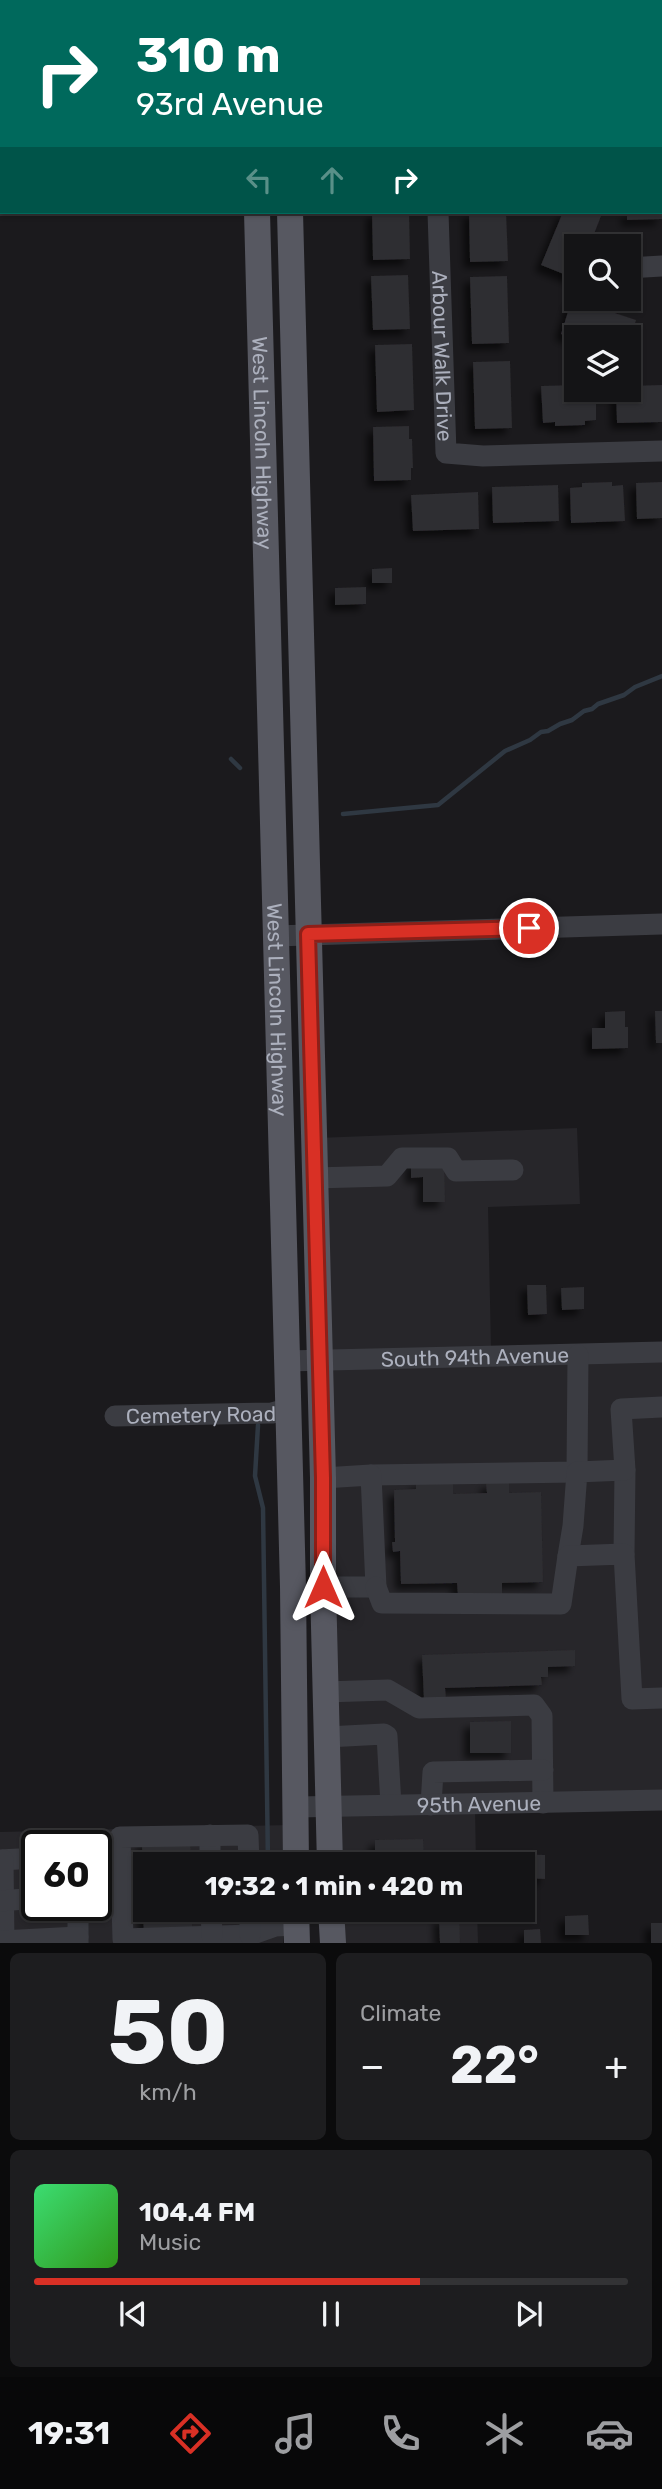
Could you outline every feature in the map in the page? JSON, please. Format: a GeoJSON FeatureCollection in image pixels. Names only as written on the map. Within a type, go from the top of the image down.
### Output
{"type":"FeatureCollection","features":[{"type":"Feature","properties":{"kind":"main road","name":"West Lincoln Highway"},"geometry":{"type":"LineString","coordinates":[[257,214],[293,1587],[296,1852]]}},
{"type":"Feature","properties":{"kind":"main road","name":"West Lincoln Highway"},"geometry":{"type":"LineString","coordinates":[[290,214],[323,1478],[330,1852]]}},
{"type":"Feature","properties":{"kind":"main road"},"geometry":{"type":"LineString","coordinates":[[331,1922],[332,1943]]}},
{"type":"Feature","properties":{"kind":"street","name":"Arbour Walk Drive"},"geometry":{"type":"LineString","coordinates":[[438,214],[446,453],[483,456],[662,451]]}},
{"type":"Feature","properties":{"kind":"street"},"geometry":{"type":"LineString","coordinates":[[641,267],[662,266]]}},
{"type":"Feature","properties":{"kind":"street"},"geometry":{"type":"LineString","coordinates":[[275,936],[662,924]]}},
{"type":"Feature","properties":{"kind":"street"},"geometry":{"type":"LineString","coordinates":[[315,1178],[387,1176],[402,1158],[449,1158],[456,1171],[513,1170]]}},
{"type":"Feature","properties":{"kind":"street","name":"South 94th Avenue"},"geometry":{"type":"LineString","coordinates":[[286,1361],[662,1352]]}},
{"type":"Feature","properties":{"kind":"street"},"geometry":{"type":"LineString","coordinates":[[371,1475],[376,1587],[382,1603],[561,1604],[573,1526],[577,1472],[578,1354]]}},
{"type":"Feature","properties":{"kind":"street"},"geometry":{"type":"LineString","coordinates":[[662,1407],[621,1409],[625,1470],[624,1554],[632,1699],[662,1698]]}},
{"type":"Feature","properties":{"kind":"street","name":"Cemetery Road"},"geometry":{"type":"LineString","coordinates":[[115,1416],[272,1413],[287,1409]]}},
{"type":"Feature","properties":{"kind":"street"},"geometry":{"type":"LineString","coordinates":[[323,1478],[625,1470]]}},
{"type":"Feature","properties":{"kind":"street"},"geometry":{"type":"LineString","coordinates":[[568,1556],[624,1554]]}},
{"type":"Feature","properties":{"kind":"street"},"geometry":{"type":"LineString","coordinates":[[323,1587],[376,1587]]}},
{"type":"Feature","properties":{"kind":"street"},"geometry":{"type":"LineString","coordinates":[[325,1692],[388,1690],[419,1708],[534,1705],[542,1716],[543,1803]]}},
{"type":"Feature","properties":{"kind":"street"},"geometry":{"type":"LineString","coordinates":[[327,1737],[384,1734],[387,1737],[391,1805]]}},
{"type":"Feature","properties":{"kind":"street"},"geometry":{"type":"LineString","coordinates":[[431,1805],[433,1772],[543,1770]]}},
{"type":"Feature","properties":{"kind":"street","name":"95th Avenue"},"geometry":{"type":"LineString","coordinates":[[296,1807],[662,1800]]}},
{"type":"Feature","properties":{"kind":"street"},"geometry":{"type":"LineString","coordinates":[[209,1835],[210,1852]]}},
{"type":"Feature","properties":{"kind":"street"},"geometry":{"type":"LineString","coordinates":[[249,1852],[248,1835],[120,1837],[122,1939],[250,1936],[275,1926],[296,1926]]}},
{"type":"Feature","properties":{"kind":"street"},"geometry":{"type":"LineString","coordinates":[[21,1859],[1,1860],[3,1942],[78,1940],[78,1921]]}},
{"type":"Feature","properties":{"kind":"street"},"geometry":{"type":"LineString","coordinates":[[2,1901],[21,1899]]}},
{"type":"Feature","properties":{"kind":"street"},"geometry":{"type":"LineString","coordinates":[[211,1922],[212,1937]]}},
{"type":"Feature","properties":{"kind":"street"},"geometry":{"type":"LineString","coordinates":[[250,1922],[250,1936]]}},
{"type":"Feature","properties":{"kind":"shaded area"},"geometry":{"type":"Polygon","coordinates":[[[577,1128],[580,1204],[488,1207],[491,1347],[323,1351],[317,1138],[577,1128]]]}},
{"type":"Feature","properties":{"kind":"shaded area"},"geometry":{"type":"Polygon","coordinates":[[[662,1350],[662,1803],[475,1807],[476,1852],[334,1852],[324,1358],[662,1350]]]}},
{"type":"Feature","properties":{"kind":"shaded area"},"geometry":{"type":"Polygon","coordinates":[[[290,1825],[289,1852],[133,1852],[133,1922],[284,1922],[283,1943],[0,1943],[0,1832],[21,1831],[21,1921],[112,1921],[112,1830],[83,1830],[290,1825]]]}},
{"type":"Feature","properties":{"kind":"shaded area"},"geometry":{"type":"Polygon","coordinates":[[[335,1922],[477,1922],[478,1943],[336,1943],[335,1922]]]}},
{"type":"Feature","properties":{"kind":"building"},"geometry":{"type":"Polygon","coordinates":[[[372,214],[409,214],[410,259],[373,260],[372,214]]]}},
{"type":"Feature","properties":{"kind":"building"},"geometry":{"type":"Polygon","coordinates":[[[469,214],[506,214],[508,261],[470,262],[469,214]]]}},
{"type":"Feature","properties":{"kind":"building"},"geometry":{"type":"Polygon","coordinates":[[[562,214],[601,216],[594,234],[564,234],[564,274],[541,265],[562,214]]]}},
{"type":"Feature","properties":{"kind":"building"},"geometry":{"type":"Polygon","coordinates":[[[627,214],[662,214],[662,219],[627,220],[627,214]]]}},
{"type":"Feature","properties":{"kind":"building"},"geometry":{"type":"Polygon","coordinates":[[[408,275],[410,329],[373,330],[371,276],[408,275]]]}},
{"type":"Feature","properties":{"kind":"building"},"geometry":{"type":"Polygon","coordinates":[[[507,276],[509,343],[472,344],[470,277],[507,276]]]}},
{"type":"Feature","properties":{"kind":"building"},"geometry":{"type":"Polygon","coordinates":[[[568,311],[609,311],[636,320],[634,325],[564,325],[564,335],[561,334],[568,311]]]}},
{"type":"Feature","properties":{"kind":"building"},"geometry":{"type":"Polygon","coordinates":[[[412,344],[414,410],[377,412],[375,345],[412,344]]]}},
{"type":"Feature","properties":{"kind":"building"},"geometry":{"type":"Polygon","coordinates":[[[510,361],[512,428],[475,429],[473,362],[510,361]]]}},
{"type":"Feature","properties":{"kind":"building"},"geometry":{"type":"Polygon","coordinates":[[[564,385],[564,402],[596,402],[596,420],[585,421],[585,425],[555,426],[555,422],[543,423],[541,386],[564,385]]]}},
{"type":"Feature","properties":{"kind":"building"},"geometry":{"type":"Polygon","coordinates":[[[662,385],[662,422],[617,423],[616,402],[641,402],[641,386],[662,385]]]}},
{"type":"Feature","properties":{"kind":"building"},"geometry":{"type":"Polygon","coordinates":[[[409,426],[409,439],[412,439],[411,480],[374,481],[373,427],[409,426]]]}},
{"type":"Feature","properties":{"kind":"building"},"geometry":{"type":"Polygon","coordinates":[[[612,482],[612,486],[623,485],[625,521],[571,523],[570,488],[582,487],[582,483],[612,482]]]}},
{"type":"Feature","properties":{"kind":"building"},"geometry":{"type":"Polygon","coordinates":[[[662,482],[662,518],[637,519],[636,483],[662,482]]]}},
{"type":"Feature","properties":{"kind":"building"},"geometry":{"type":"Polygon","coordinates":[[[558,485],[559,521],[493,523],[492,487],[558,485]]]}},
{"type":"Feature","properties":{"kind":"building"},"geometry":{"type":"Polygon","coordinates":[[[478,492],[479,529],[413,531],[411,495],[478,492]]]}},
{"type":"Feature","properties":{"kind":"building"},"geometry":{"type":"Polygon","coordinates":[[[392,568],[392,583],[372,583],[372,569],[392,568]]]}},
{"type":"Feature","properties":{"kind":"building"},"geometry":{"type":"Polygon","coordinates":[[[366,587],[366,604],[335,605],[335,588],[366,587]]]}},
{"type":"Feature","properties":{"kind":"building"},"geometry":{"type":"Polygon","coordinates":[[[625,1011],[628,1048],[592,1049],[592,1028],[605,1028],[605,1012],[625,1011]]]}},
{"type":"Feature","properties":{"kind":"building"},"geometry":{"type":"Polygon","coordinates":[[[655,1011],[662,1011],[662,1043],[656,1043],[655,1011]]]}},
{"type":"Feature","properties":{"kind":"building"},"geometry":{"type":"Polygon","coordinates":[[[411,1160],[444,1160],[445,1202],[423,1202],[423,1177],[411,1178],[411,1160]]]}},
{"type":"Feature","properties":{"kind":"building"},"geometry":{"type":"Polygon","coordinates":[[[527,1285],[546,1285],[547,1314],[528,1315],[527,1285]]]}},
{"type":"Feature","properties":{"kind":"building"},"geometry":{"type":"Polygon","coordinates":[[[584,1287],[584,1309],[562,1310],[561,1288],[584,1287]]]}},
{"type":"Feature","properties":{"kind":"building"},"geometry":{"type":"Polygon","coordinates":[[[453,1481],[453,1494],[487,1493],[486,1483],[509,1482],[509,1493],[541,1492],[543,1582],[502,1583],[502,1594],[458,1595],[457,1583],[401,1584],[400,1551],[393,1552],[392,1542],[395,1542],[394,1490],[416,1489],[416,1483],[453,1481]]]}},
{"type":"Feature","properties":{"kind":"building"},"geometry":{"type":"Polygon","coordinates":[[[575,1650],[575,1666],[548,1667],[548,1677],[541,1677],[542,1685],[445,1688],[446,1700],[424,1700],[422,1655],[575,1650]]]}},
{"type":"Feature","properties":{"kind":"building"},"geometry":{"type":"Polygon","coordinates":[[[511,1721],[511,1753],[470,1753],[470,1722],[511,1721]]]}},
{"type":"Feature","properties":{"kind":"building"},"geometry":{"type":"Polygon","coordinates":[[[190,1839],[191,1852],[142,1852],[142,1842],[190,1839]]]}},
{"type":"Feature","properties":{"kind":"building"},"geometry":{"type":"Polygon","coordinates":[[[423,1839],[424,1852],[375,1852],[375,1840],[423,1839]]]}},
{"type":"Feature","properties":{"kind":"building"},"geometry":{"type":"Polygon","coordinates":[[[535,1855],[545,1855],[545,1879],[535,1879],[535,1855]]]}},
{"type":"Feature","properties":{"kind":"building"},"geometry":{"type":"Polygon","coordinates":[[[588,1915],[589,1935],[565,1935],[565,1916],[588,1915]]]}},
{"type":"Feature","properties":{"kind":"building"},"geometry":{"type":"Polygon","coordinates":[[[144,1922],[192,1922],[192,1935],[144,1935],[144,1922]]]}},
{"type":"Feature","properties":{"kind":"building"},"geometry":{"type":"Polygon","coordinates":[[[439,1922],[459,1922],[460,1943],[440,1943],[439,1922]]]}},
{"type":"Feature","properties":{"kind":"building"},"geometry":{"type":"Polygon","coordinates":[[[651,1923],[662,1923],[662,1943],[651,1943],[651,1923]]]}},
{"type":"Feature","properties":{"kind":"building"},"geometry":{"type":"Polygon","coordinates":[[[540,1929],[541,1943],[524,1943],[524,1930],[540,1929]]]}},
{"type":"Feature","properties":{"kind":"waterway"},"geometry":{"type":"LineString","coordinates":[[343,814],[438,805],[505,751],[541,732],[572,720],[598,704],[624,695],[635,687],[662,676]]}},
{"type":"Feature","properties":{"kind":"waterway"},"geometry":{"type":"LineString","coordinates":[[231,759],[240,768]]}},
{"type":"Feature","properties":{"kind":"waterway"},"geometry":{"type":"LineString","coordinates":[[258,1425],[255,1476],[263,1508],[268,1852]]}},
{"type":"Feature","properties":{"kind":"route"},"geometry":{"type":"LineString","coordinates":[[323,1587],[323,1478],[308,934],[529,928]]}}]}
